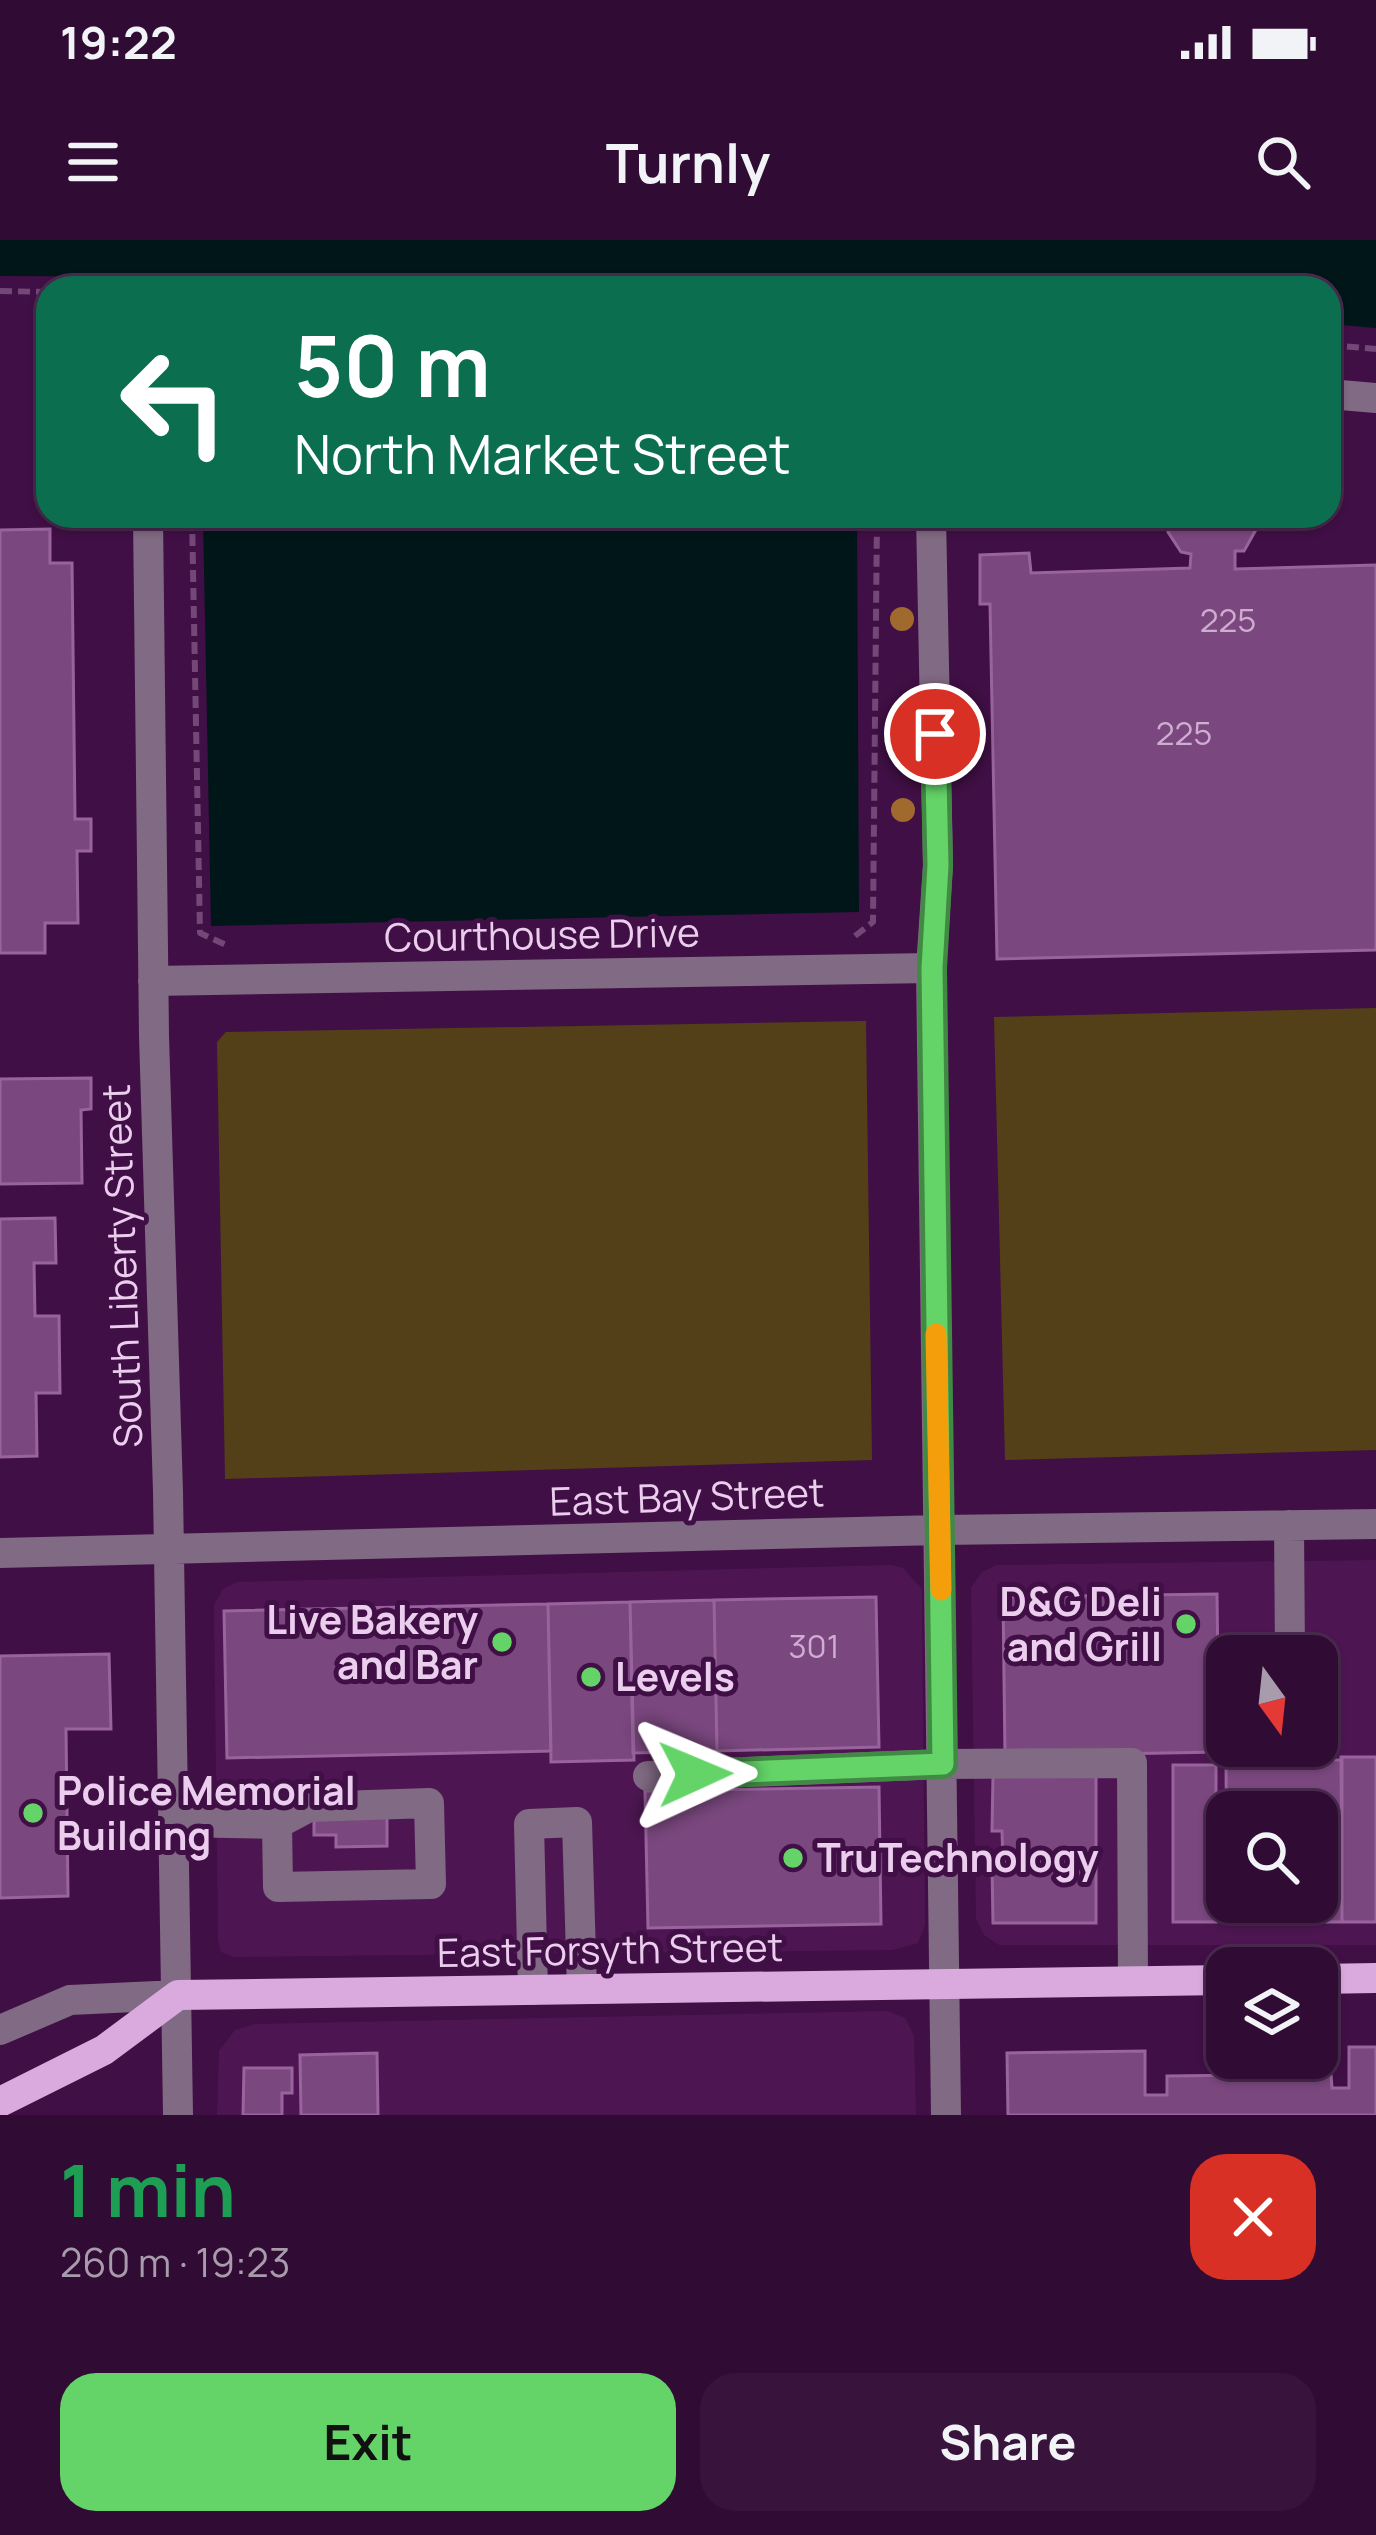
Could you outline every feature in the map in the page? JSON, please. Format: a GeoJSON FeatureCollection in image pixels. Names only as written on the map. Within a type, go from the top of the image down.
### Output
{"type":"FeatureCollection","features":[{"type":"Feature","properties":{"kind":"main road"},"geometry":{"type":"LineString","coordinates":[[1338,1979],[1376,1978]]}},
{"type":"Feature","properties":{"kind":"main road","name":"East Forsyth Street"},"geometry":{"type":"LineString","coordinates":[[178,1995],[1206,1980]]}},
{"type":"Feature","properties":{"kind":"main road"},"geometry":{"type":"LineString","coordinates":[[0,2102],[104,2050],[178,1995]]}},
{"type":"Feature","properties":{"kind":"street"},"geometry":{"type":"LineString","coordinates":[[1341,395],[1376,398]]}},
{"type":"Feature","properties":{"kind":"street","name":"South Liberty Street"},"geometry":{"type":"LineString","coordinates":[[148,528],[153,980],[178,2115]]}},
{"type":"Feature","properties":{"kind":"street"},"geometry":{"type":"LineString","coordinates":[[931,528],[938,865],[932,968],[946,2115]]}},
{"type":"Feature","properties":{"kind":"street","name":"Courthouse Drive"},"geometry":{"type":"LineString","coordinates":[[153,980],[932,968]]}},
{"type":"Feature","properties":{"kind":"street","name":"East Bay Street"},"geometry":{"type":"LineString","coordinates":[[0,1553],[1376,1524]]}},
{"type":"Feature","properties":{"kind":"street"},"geometry":{"type":"LineString","coordinates":[[1289,1525],[1290,1635]]}},
{"type":"Feature","properties":{"kind":"street"},"geometry":{"type":"LineString","coordinates":[[648,1775],[943,1764],[1132,1763],[1133,1981]]}},
{"type":"Feature","properties":{"kind":"street"},"geometry":{"type":"LineString","coordinates":[[174,1822],[277,1824],[309,1807],[429,1803],[430,1884],[278,1887],[277,1824]]}},
{"type":"Feature","properties":{"kind":"street"},"geometry":{"type":"LineString","coordinates":[[533,1990],[529,1824],[578,1822],[582,1989]]}},
{"type":"Feature","properties":{"kind":"street","name":"East Forsyth Street"},"geometry":{"type":"LineString","coordinates":[[3,2026],[70,2000],[178,1995]]}},
{"type":"Feature","properties":{"kind":"path"},"geometry":{"type":"LineString","coordinates":[[0,291],[36,292]]}},
{"type":"Feature","properties":{"kind":"path"},"geometry":{"type":"LineString","coordinates":[[1341,346],[1376,349]]}},
{"type":"Feature","properties":{"kind":"path"},"geometry":{"type":"LineString","coordinates":[[192,528],[200,933],[223,945],[247,945]]}},
{"type":"Feature","properties":{"kind":"path"},"geometry":{"type":"LineString","coordinates":[[847,943],[873,922],[877,528]]}},
{"type":"Feature","properties":{"kind":"shaded area"},"geometry":{"type":"Polygon","coordinates":[[[0,240],[1376,240],[1376,328],[1341,325],[1341,276],[0,276],[0,240]]]}},
{"type":"Feature","properties":{"kind":"shaded area"},"geometry":{"type":"Polygon","coordinates":[[[203,528],[857,528],[859,912],[211,926],[203,528]]]}},
{"type":"Feature","properties":{"kind":"shaded area"},"geometry":{"type":"Polygon","coordinates":[[[1376,1008],[1376,1450],[1005,1460],[994,1017],[1376,1008]]]}},
{"type":"Feature","properties":{"kind":"shaded area"},"geometry":{"type":"Polygon","coordinates":[[[866,1021],[872,1460],[225,1479],[217,1042],[226,1032],[866,1021]]]}},
{"type":"Feature","properties":{"kind":"shaded area"},"geometry":{"type":"Polygon","coordinates":[[[1376,1560],[1376,1945],[999,1945],[984,1935],[976,1919],[971,1588],[982,1572],[997,1565],[1376,1560]]]}},
{"type":"Feature","properties":{"kind":"shaded area"},"geometry":{"type":"Polygon","coordinates":[[[903,1568],[922,1589],[925,1925],[918,1943],[892,1950],[234,1957],[221,1952],[214,1605],[223,1589],[237,1582],[903,1568]]]}},
{"type":"Feature","properties":{"kind":"shaded area"},"geometry":{"type":"Polygon","coordinates":[[[887,2011],[905,2018],[914,2036],[916,2115],[217,2115],[219,2051],[235,2030],[255,2024],[887,2011]]]}},
{"type":"Feature","properties":{"kind":"building"},"geometry":{"type":"Polygon","coordinates":[[[1168,528],[1257,528],[1244,551],[1235,551],[1235,569],[1376,565],[1376,950],[997,959],[990,604],[980,604],[980,555],[1029,553],[1031,573],[1190,568],[1191,554],[1181,552],[1168,528]]]}},
{"type":"Feature","properties":{"kind":"building"},"geometry":{"type":"Polygon","coordinates":[[[50,529],[50,563],[72,563],[75,819],[91,819],[91,851],[77,851],[78,923],[45,923],[45,953],[0,953],[0,530],[50,529]]]}},
{"type":"Feature","properties":{"kind":"building"},"geometry":{"type":"Polygon","coordinates":[[[91,1078],[91,1109],[81,1110],[82,1183],[0,1184],[0,1079],[91,1078]]]}},
{"type":"Feature","properties":{"kind":"building"},"geometry":{"type":"Polygon","coordinates":[[[55,1218],[56,1263],[34,1263],[35,1316],[59,1316],[60,1393],[36,1393],[37,1456],[0,1457],[0,1219],[55,1218]]]}},
{"type":"Feature","properties":{"kind":"building"},"geometry":{"type":"Polygon","coordinates":[[[1217,1594],[1218,1635],[1206,1635],[1206,1752],[1005,1756],[1003,1597],[1217,1594]]]}},
{"type":"Feature","properties":{"kind":"building"},"geometry":{"type":"Polygon","coordinates":[[[876,1597],[879,1747],[717,1751],[714,1600],[876,1597]]]}},
{"type":"Feature","properties":{"kind":"building"},"geometry":{"type":"Polygon","coordinates":[[[714,1600],[717,1751],[633,1753],[630,1602],[714,1600]]]}},
{"type":"Feature","properties":{"kind":"building","name":"Levels"},"geometry":{"type":"Polygon","coordinates":[[[630,1602],[634,1760],[551,1762],[548,1604],[630,1602]]]}},
{"type":"Feature","properties":{"kind":"building"},"geometry":{"type":"Polygon","coordinates":[[[548,1604],[551,1751],[227,1758],[224,1611],[548,1604]]]}},
{"type":"Feature","properties":{"kind":"building","name":"Police Memorial Building"},"geometry":{"type":"Polygon","coordinates":[[[109,1654],[111,1729],[66,1729],[68,1896],[0,1898],[0,1656],[109,1654]]]}},
{"type":"Feature","properties":{"kind":"building"},"geometry":{"type":"Polygon","coordinates":[[[1341,1757],[1376,1757],[1376,1922],[1342,1922],[1341,1757]]]}},
{"type":"Feature","properties":{"kind":"building"},"geometry":{"type":"Polygon","coordinates":[[[1342,1760],[1342,1922],[1338,1922],[1338,1791],[1226,1791],[1226,1767],[1338,1767],[1342,1760]]]}},
{"type":"Feature","properties":{"kind":"building"},"geometry":{"type":"Polygon","coordinates":[[[1173,1765],[1216,1767],[1216,1791],[1206,1791],[1206,1922],[1173,1922],[1173,1765]]]}},
{"type":"Feature","properties":{"kind":"building"},"geometry":{"type":"Polygon","coordinates":[[[993,1776],[1096,1776],[1096,1923],[993,1923],[992,1865],[1003,1864],[1002,1831],[992,1831],[993,1776]]]}},
{"type":"Feature","properties":{"kind":"building"},"geometry":{"type":"Polygon","coordinates":[[[879,1787],[881,1924],[648,1928],[645,1791],[879,1787]]]}},
{"type":"Feature","properties":{"kind":"building"},"geometry":{"type":"Polygon","coordinates":[[[387,1812],[387,1846],[336,1847],[336,1835],[314,1835],[314,1813],[387,1812]]]}},
{"type":"Feature","properties":{"kind":"building"},"geometry":{"type":"Polygon","coordinates":[[[1349,2047],[1376,2047],[1376,2115],[1008,2115],[1007,2053],[1145,2051],[1145,2095],[1167,2095],[1167,2076],[1331,2079],[1332,2088],[1349,2088],[1349,2047]]]}},
{"type":"Feature","properties":{"kind":"building"},"geometry":{"type":"Polygon","coordinates":[[[377,2053],[378,2115],[301,2115],[300,2055],[377,2053]]]}},
{"type":"Feature","properties":{"kind":"building"},"geometry":{"type":"Polygon","coordinates":[[[244,2068],[292,2068],[292,2093],[282,2093],[282,2115],[243,2115],[244,2068]]]}},
{"type":"Feature","properties":{"kind":"slow traffic"},"geometry":{"type":"LineString","coordinates":[[936,1334],[941,1590]]}},
{"type":"Feature","properties":{"kind":"place","name":"D&G Deli and Grill"},"geometry":{"type":"Point","coordinates":[1186,1624]}},
{"type":"Feature","properties":{"kind":"place","name":"Live Bakery and Bar"},"geometry":{"type":"Point","coordinates":[502,1642]}},
{"type":"Feature","properties":{"kind":"place","name":"Levels"},"geometry":{"type":"Point","coordinates":[591,1677]}},
{"type":"Feature","properties":{"kind":"place","name":"Police Memorial Building"},"geometry":{"type":"Point","coordinates":[33,1813]}},
{"type":"Feature","properties":{"kind":"place","name":"TruTechnology"},"geometry":{"type":"Point","coordinates":[793,1858]}},
{"type":"Feature","properties":{"kind":"route"},"geometry":{"type":"LineString","coordinates":[[695,1774],[943,1764],[932,968],[938,865],[935,734]]}}]}
